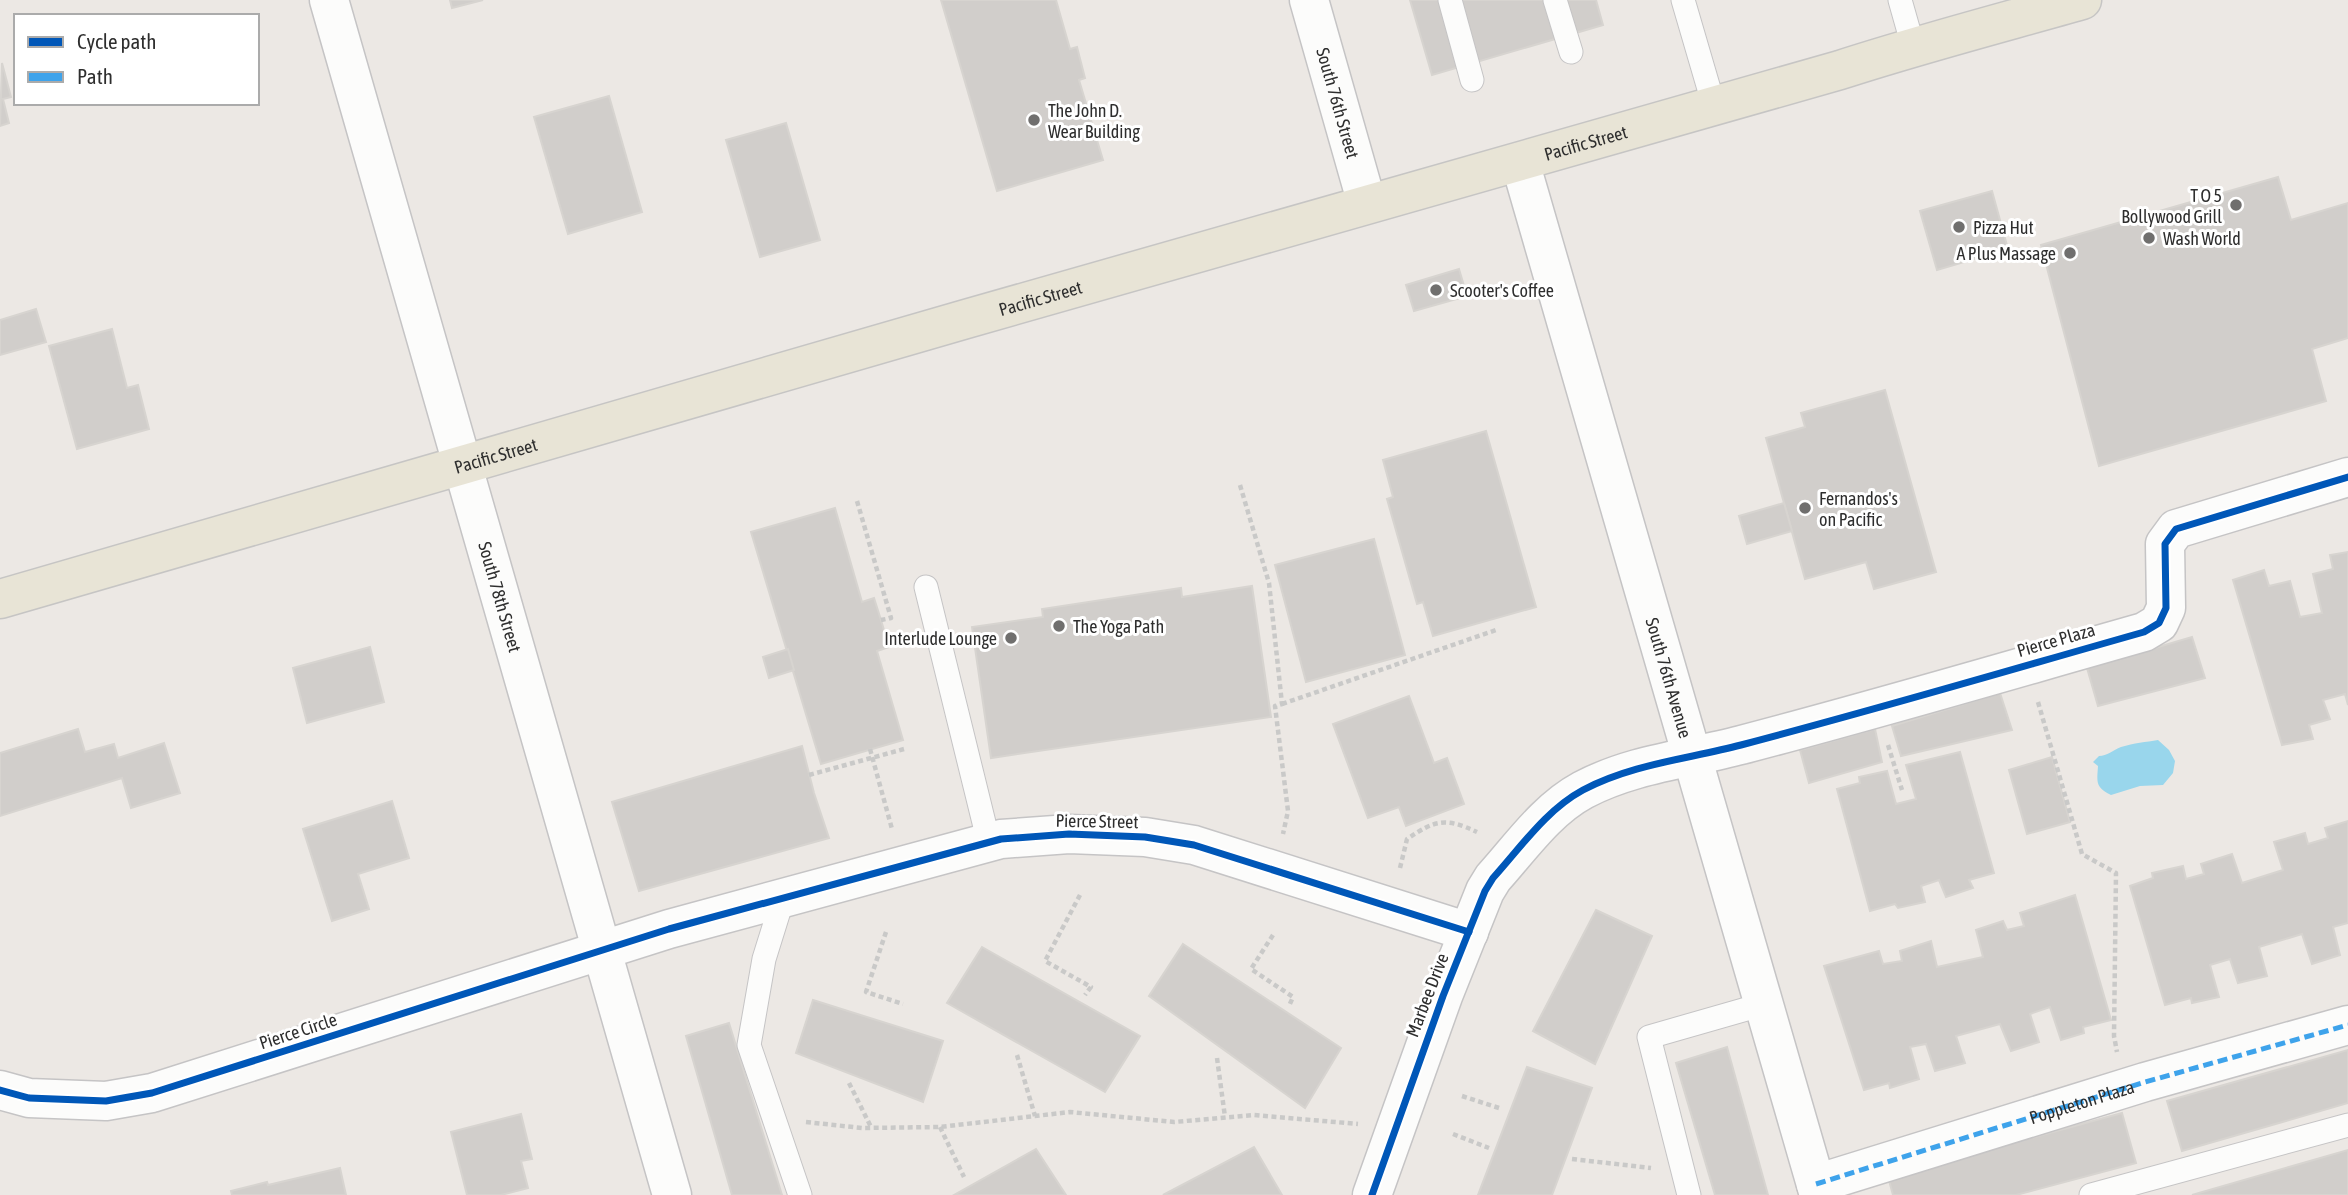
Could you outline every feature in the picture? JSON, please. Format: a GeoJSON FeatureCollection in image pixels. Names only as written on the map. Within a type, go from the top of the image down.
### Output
{"type":"FeatureCollection","features":[{"type":"Feature","properties":{"kind":"main road","name":"Pacific Street"},"geometry":{"type":"LineString","coordinates":[[0,599],[1840,70],[1913,46],[2082,0]]}},
{"type":"Feature","properties":{"kind":"street","name":"South 78th Street"},"geometry":{"type":"LineString","coordinates":[[329,0],[671,1195]]}},
{"type":"Feature","properties":{"kind":"street","name":"South 76th Street"},"geometry":{"type":"LineString","coordinates":[[1309,0],[1367,204]]}},
{"type":"Feature","properties":{"kind":"street","name":"South 76th Avenue"},"geometry":{"type":"LineString","coordinates":[[1520,162],[1817,1190]]}},
{"type":"Feature","properties":{"kind":"street","name":"Pierce Plaza"},"geometry":{"type":"LineString","coordinates":[[1692,756],[1739,746],[2144,632],[2159,623],[2166,608],[2165,544],[2176,529],[2348,477]]}},
{"type":"Feature","properties":{"kind":"street","name":"Marbee Drive"},"geometry":{"type":"LineString","coordinates":[[1372,1195],[1443,996],[1493,878],[1555,808],[1582,791],[1610,778],[1692,756]]}},
{"type":"Feature","properties":{"kind":"street","name":"Pierce Street"},"geometry":{"type":"LineString","coordinates":[[601,951],[670,929],[1001,839],[1069,834],[1145,837],[1194,845],[1469,932]]}},
{"type":"Feature","properties":{"kind":"street","name":"Pierce Circle"},"geometry":{"type":"LineString","coordinates":[[0,1090],[29,1097],[106,1101],[152,1093],[601,951]]}},
{"type":"Feature","properties":{"kind":"street","name":"Poppleton Plaza"},"geometry":{"type":"LineString","coordinates":[[1817,1190],[2125,1089],[2348,1025]]}},
{"type":"Feature","properties":{"kind":"lane"},"geometry":{"type":"LineString","coordinates":[[1450,0],[1472,80]]}},
{"type":"Feature","properties":{"kind":"lane"},"geometry":{"type":"LineString","coordinates":[[1555,0],[1571,52]]}},
{"type":"Feature","properties":{"kind":"lane"},"geometry":{"type":"LineString","coordinates":[[1683,0],[1714,106]]}},
{"type":"Feature","properties":{"kind":"lane"},"geometry":{"type":"LineString","coordinates":[[1900,0],[1913,46]]}},
{"type":"Feature","properties":{"kind":"lane"},"geometry":{"type":"LineString","coordinates":[[926,587],[989,843]]}},
{"type":"Feature","properties":{"kind":"lane"},"geometry":{"type":"LineString","coordinates":[[783,898],[764,959],[748,1045],[800,1195]]}},
{"type":"Feature","properties":{"kind":"lane"},"geometry":{"type":"LineString","coordinates":[[1689,1195],[1649,1037],[1764,1004]]}},
{"type":"Feature","properties":{"kind":"lane"},"geometry":{"type":"LineString","coordinates":[[2091,1195],[2348,1125]]}},
{"type":"Feature","properties":{"kind":"path"},"geometry":{"type":"LineString","coordinates":[[1240,485],[1269,583],[1282,704]]}},
{"type":"Feature","properties":{"kind":"path"},"geometry":{"type":"LineString","coordinates":[[857,501],[891,618],[881,620]]}},
{"type":"Feature","properties":{"kind":"path"},"geometry":{"type":"LineString","coordinates":[[1275,871],[1287,811],[1275,706],[1496,630]]}},
{"type":"Feature","properties":{"kind":"path"},"geometry":{"type":"LineString","coordinates":[[2027,665],[2082,855],[2116,873],[2113,1036],[2125,1089]]}},
{"type":"Feature","properties":{"kind":"path"},"geometry":{"type":"LineString","coordinates":[[1877,707],[1902,790]]}},
{"type":"Feature","properties":{"kind":"path"},"geometry":{"type":"LineString","coordinates":[[870,749],[892,830]]}},
{"type":"Feature","properties":{"kind":"path"},"geometry":{"type":"LineString","coordinates":[[809,775],[904,750]]}},
{"type":"Feature","properties":{"kind":"path"},"geometry":{"type":"LineString","coordinates":[[1400,868],[1407,839],[1427,826],[1446,820],[1476,832]]}},
{"type":"Feature","properties":{"kind":"path"},"geometry":{"type":"LineString","coordinates":[[1080,895],[1045,961],[1091,987],[1085,995]]}},
{"type":"Feature","properties":{"kind":"path"},"geometry":{"type":"LineString","coordinates":[[886,932],[866,992],[903,1004]]}},
{"type":"Feature","properties":{"kind":"path"},"geometry":{"type":"LineString","coordinates":[[1273,935],[1251,969],[1293,997],[1289,1006]]}},
{"type":"Feature","properties":{"kind":"path"},"geometry":{"type":"LineString","coordinates":[[1017,1055],[1035,1116]]}},
{"type":"Feature","properties":{"kind":"path"},"geometry":{"type":"LineString","coordinates":[[1217,1058],[1225,1117]]}},
{"type":"Feature","properties":{"kind":"path"},"geometry":{"type":"LineString","coordinates":[[849,1083],[871,1128]]}},
{"type":"Feature","properties":{"kind":"path"},"geometry":{"type":"LineString","coordinates":[[1462,1096],[1499,1108]]}},
{"type":"Feature","properties":{"kind":"path"},"geometry":{"type":"LineString","coordinates":[[774,1119],[871,1128],[940,1127],[1070,1112],[1174,1122],[1254,1115],[1369,1125],[1392,1137]]}},
{"type":"Feature","properties":{"kind":"path"},"geometry":{"type":"LineString","coordinates":[[940,1127],[964,1177]]}},
{"type":"Feature","properties":{"kind":"path"},"geometry":{"type":"LineString","coordinates":[[1453,1134],[1489,1148]]}},
{"type":"Feature","properties":{"kind":"path"},"geometry":{"type":"LineString","coordinates":[[1572,1159],[1683,1172]]}},
{"type":"Feature","properties":{"kind":"water"},"geometry":{"type":"Polygon","coordinates":[[[2158,740],[2169,750],[2175,761],[2173,773],[2163,785],[2140,786],[2111,795],[2100,787],[2097,780],[2098,766],[2093,762],[2099,756],[2118,748],[2158,740]]]}},
{"type":"Feature","properties":{"kind":"building"},"geometry":{"type":"Polygon","coordinates":[[[450,0],[483,0],[452,8],[450,0]]]}},
{"type":"Feature","properties":{"kind":"building","name":"The John D. Wear Building"},"geometry":{"type":"Polygon","coordinates":[[[941,0],[1056,0],[1070,49],[1077,47],[1085,78],[1079,80],[1103,160],[997,191],[941,0]]]}},
{"type":"Feature","properties":{"kind":"building"},"geometry":{"type":"Polygon","coordinates":[[[1410,0],[1596,0],[1603,25],[1432,75],[1410,0]]]}},
{"type":"Feature","properties":{"kind":"building"},"geometry":{"type":"Polygon","coordinates":[[[2,63],[11,97],[3,99],[9,123],[0,126],[2,63]]]}},
{"type":"Feature","properties":{"kind":"building"},"geometry":{"type":"Polygon","coordinates":[[[609,96],[642,212],[568,234],[534,117],[609,96]]]}},
{"type":"Feature","properties":{"kind":"building"},"geometry":{"type":"Polygon","coordinates":[[[786,123],[820,240],[760,257],[726,140],[786,123]]]}},
{"type":"Feature","properties":{"kind":"building"},"geometry":{"type":"Polygon","coordinates":[[[2278,177],[2291,220],[2348,203],[2348,338],[2312,349],[2326,401],[2099,466],[2041,245],[2278,177]]]}},
{"type":"Feature","properties":{"kind":"building"},"geometry":{"type":"Polygon","coordinates":[[[1992,191],[2008,249],[1937,270],[1920,211],[1992,191]]]}},
{"type":"Feature","properties":{"kind":"building"},"geometry":{"type":"Polygon","coordinates":[[[1459,269],[1467,296],[1414,311],[1406,285],[1459,269]]]}},
{"type":"Feature","properties":{"kind":"building"},"geometry":{"type":"Polygon","coordinates":[[[36,309],[46,342],[0,355],[0,320],[36,309]]]}},
{"type":"Feature","properties":{"kind":"building"},"geometry":{"type":"Polygon","coordinates":[[[112,329],[127,388],[138,385],[149,429],[77,449],[49,346],[112,329]]]}},
{"type":"Feature","properties":{"kind":"building"},"geometry":{"type":"Polygon","coordinates":[[[1885,390],[1936,572],[1874,589],[1866,562],[1805,579],[1766,438],[1805,427],[1801,413],[1885,390]]]}},
{"type":"Feature","properties":{"kind":"building"},"geometry":{"type":"Polygon","coordinates":[[[1486,431],[1536,607],[1433,636],[1423,602],[1417,604],[1387,499],[1393,497],[1383,460],[1486,431]]]}},
{"type":"Feature","properties":{"kind":"building"},"geometry":{"type":"Polygon","coordinates":[[[1784,503],[1792,531],[1747,544],[1739,516],[1784,503]]]}},
{"type":"Feature","properties":{"kind":"building"},"geometry":{"type":"Polygon","coordinates":[[[835,508],[862,602],[874,598],[889,647],[877,651],[903,740],[821,764],[751,532],[835,508]]]}},
{"type":"Feature","properties":{"kind":"building"},"geometry":{"type":"Polygon","coordinates":[[[1374,539],[1405,655],[1306,682],[1275,565],[1374,539]]]}},
{"type":"Feature","properties":{"kind":"building"},"geometry":{"type":"Polygon","coordinates":[[[2348,552],[2348,705],[2345,694],[2323,700],[2330,719],[2309,725],[2313,739],[2282,745],[2233,580],[2264,570],[2269,586],[2290,581],[2300,617],[2322,613],[2313,574],[2333,569],[2330,555],[2348,552]]]}},
{"type":"Feature","properties":{"kind":"building"},"geometry":{"type":"Polygon","coordinates":[[[1252,586],[1271,717],[991,758],[972,627],[1043,617],[1042,609],[1181,588],[1182,597],[1252,586]]]}},
{"type":"Feature","properties":{"kind":"building"},"geometry":{"type":"Polygon","coordinates":[[[2192,637],[2205,678],[2098,706],[2087,668],[2192,637]]]}},
{"type":"Feature","properties":{"kind":"building"},"geometry":{"type":"Polygon","coordinates":[[[370,647],[384,702],[307,723],[293,668],[370,647]]]}},
{"type":"Feature","properties":{"kind":"building"},"geometry":{"type":"Polygon","coordinates":[[[788,649],[794,670],[769,678],[763,657],[788,649]]]}},
{"type":"Feature","properties":{"kind":"building"},"geometry":{"type":"Polygon","coordinates":[[[2000,693],[2012,730],[1901,756],[1892,726],[2000,693]]]}},
{"type":"Feature","properties":{"kind":"building"},"geometry":{"type":"Polygon","coordinates":[[[1409,696],[1434,763],[1447,758],[1464,804],[1406,826],[1399,807],[1368,818],[1333,724],[1409,696]]]}},
{"type":"Feature","properties":{"kind":"building"},"geometry":{"type":"Polygon","coordinates":[[[78,729],[85,752],[114,744],[118,758],[164,743],[180,793],[131,808],[122,778],[0,816],[0,753],[78,729]]]}},
{"type":"Feature","properties":{"kind":"building"},"geometry":{"type":"Polygon","coordinates":[[[1875,729],[1882,762],[1809,783],[1800,750],[1875,729]]]}},
{"type":"Feature","properties":{"kind":"building"},"geometry":{"type":"Polygon","coordinates":[[[802,746],[829,838],[639,891],[612,802],[802,746]]]}},
{"type":"Feature","properties":{"kind":"building"},"geometry":{"type":"Polygon","coordinates":[[[1960,752],[1994,873],[1969,880],[1973,888],[1946,897],[1939,880],[1921,886],[1925,902],[1898,908],[1895,904],[1870,911],[1837,789],[1860,783],[1859,777],[1887,771],[1896,804],[1916,799],[1906,765],[1960,752]]]}},
{"type":"Feature","properties":{"kind":"building"},"geometry":{"type":"Polygon","coordinates":[[[2052,757],[2070,822],[2027,834],[2009,770],[2052,757]]]}},
{"type":"Feature","properties":{"kind":"building"},"geometry":{"type":"Polygon","coordinates":[[[392,801],[409,858],[358,874],[369,909],[332,921],[303,829],[392,801]]]}},
{"type":"Feature","properties":{"kind":"building"},"geometry":{"type":"Polygon","coordinates":[[[2348,821],[2348,923],[2333,927],[2340,955],[2312,964],[2302,934],[2259,947],[2267,976],[2238,983],[2230,959],[2210,965],[2219,997],[2192,1003],[2191,998],[2165,1005],[2130,886],[2153,878],[2152,873],[2183,866],[2186,879],[2204,874],[2201,864],[2232,854],[2242,883],[2283,870],[2274,842],[2305,833],[2308,844],[2328,838],[2325,828],[2348,821]]]}},
{"type":"Feature","properties":{"kind":"building"},"geometry":{"type":"Polygon","coordinates":[[[2075,895],[2111,1020],[2083,1027],[2084,1033],[2061,1040],[2050,1007],[2030,1014],[2039,1042],[2011,1051],[2000,1024],[1956,1036],[1965,1063],[1935,1071],[1926,1044],[1910,1047],[1919,1079],[1890,1088],[1889,1083],[1864,1090],[1824,966],[1879,951],[1883,964],[1902,961],[1900,951],[1931,941],[1937,967],[1983,957],[1976,930],[2003,921],[2007,930],[2024,926],[2020,913],[2075,895]]]}},
{"type":"Feature","properties":{"kind":"building"},"geometry":{"type":"Polygon","coordinates":[[[1596,910],[1652,936],[1595,1064],[1533,1031],[1596,910]]]}},
{"type":"Feature","properties":{"kind":"building"},"geometry":{"type":"Polygon","coordinates":[[[1183,944],[1341,1048],[1305,1108],[1149,996],[1183,944]]]}},
{"type":"Feature","properties":{"kind":"building"},"geometry":{"type":"Polygon","coordinates":[[[982,947],[1140,1036],[1105,1092],[947,1003],[982,947]]]}},
{"type":"Feature","properties":{"kind":"building"},"geometry":{"type":"Polygon","coordinates":[[[813,1000],[943,1041],[923,1102],[796,1053],[813,1000]]]}},
{"type":"Feature","properties":{"kind":"building"},"geometry":{"type":"Polygon","coordinates":[[[729,1023],[782,1195],[732,1195],[686,1036],[729,1023]]]}},
{"type":"Feature","properties":{"kind":"building"},"geometry":{"type":"Polygon","coordinates":[[[1727,1047],[1768,1195],[1715,1195],[1676,1063],[1727,1047]]]}},
{"type":"Feature","properties":{"kind":"building"},"geometry":{"type":"Polygon","coordinates":[[[2348,1050],[2348,1103],[2182,1151],[2167,1101],[2348,1050]]]}},
{"type":"Feature","properties":{"kind":"building"},"geometry":{"type":"Polygon","coordinates":[[[1527,1067],[1592,1088],[1552,1195],[1478,1195],[1527,1067]]]}},
{"type":"Feature","properties":{"kind":"building"},"geometry":{"type":"Polygon","coordinates":[[[2122,1113],[2136,1163],[2016,1195],[1893,1195],[1888,1177],[2122,1113]]]}},
{"type":"Feature","properties":{"kind":"building"},"geometry":{"type":"Polygon","coordinates":[[[521,1114],[532,1159],[521,1161],[528,1188],[501,1195],[467,1195],[451,1132],[521,1114]]]}},
{"type":"Feature","properties":{"kind":"building"},"geometry":{"type":"Polygon","coordinates":[[[1254,1147],[1282,1195],[1163,1195],[1254,1147]]]}},
{"type":"Feature","properties":{"kind":"building"},"geometry":{"type":"Polygon","coordinates":[[[1036,1149],[1066,1195],[954,1195],[1036,1149]]]}},
{"type":"Feature","properties":{"kind":"building"},"geometry":{"type":"Polygon","coordinates":[[[2348,1150],[2348,1195],[2192,1195],[2348,1150]]]}},
{"type":"Feature","properties":{"kind":"building"},"geometry":{"type":"Polygon","coordinates":[[[340,1168],[346,1195],[232,1195],[231,1191],[267,1182],[268,1185],[340,1168]]]}},
{"type":"Feature","properties":{"kind":"marked path"},"geometry":{"type":"LineString","coordinates":[[1816,1184],[2145,1082],[2348,1025]]}},
{"type":"Feature","properties":{"kind":"cycle path"},"geometry":{"type":"LineString","coordinates":[[1372,1195],[1443,996],[1485,891],[1535,830],[1570,798],[1602,781],[1641,768],[1791,732],[2144,632],[2159,623],[2166,608],[2165,544],[2176,529],[2348,477]]}},
{"type":"Feature","properties":{"kind":"cycle path"},"geometry":{"type":"LineString","coordinates":[[0,1090],[29,1098],[106,1101],[152,1093],[669,929],[1001,839],[1069,834],[1145,837],[1194,845],[1469,932]]}},
{"type":"Feature","properties":{"kind":"place","name":"The John D. Wear Building"},"geometry":{"type":"Point","coordinates":[1034,120]}},
{"type":"Feature","properties":{"kind":"place","name":"T O 5 Bollywood Grill"},"geometry":{"type":"Point","coordinates":[2236,205]}},
{"type":"Feature","properties":{"kind":"place","name":"Pizza Hut"},"geometry":{"type":"Point","coordinates":[1959,227]}},
{"type":"Feature","properties":{"kind":"place","name":"Wash World"},"geometry":{"type":"Point","coordinates":[2149,238]}},
{"type":"Feature","properties":{"kind":"place","name":"A Plus Massage"},"geometry":{"type":"Point","coordinates":[2070,253]}},
{"type":"Feature","properties":{"kind":"place","name":"Scooter's Coffee"},"geometry":{"type":"Point","coordinates":[1436,290]}},
{"type":"Feature","properties":{"kind":"place","name":"Fernandos's on Pacific"},"geometry":{"type":"Point","coordinates":[1805,508]}},
{"type":"Feature","properties":{"kind":"place","name":"The Yoga Path"},"geometry":{"type":"Point","coordinates":[1059,626]}},
{"type":"Feature","properties":{"kind":"place","name":"Interlude Lounge"},"geometry":{"type":"Point","coordinates":[1011,638]}}]}
